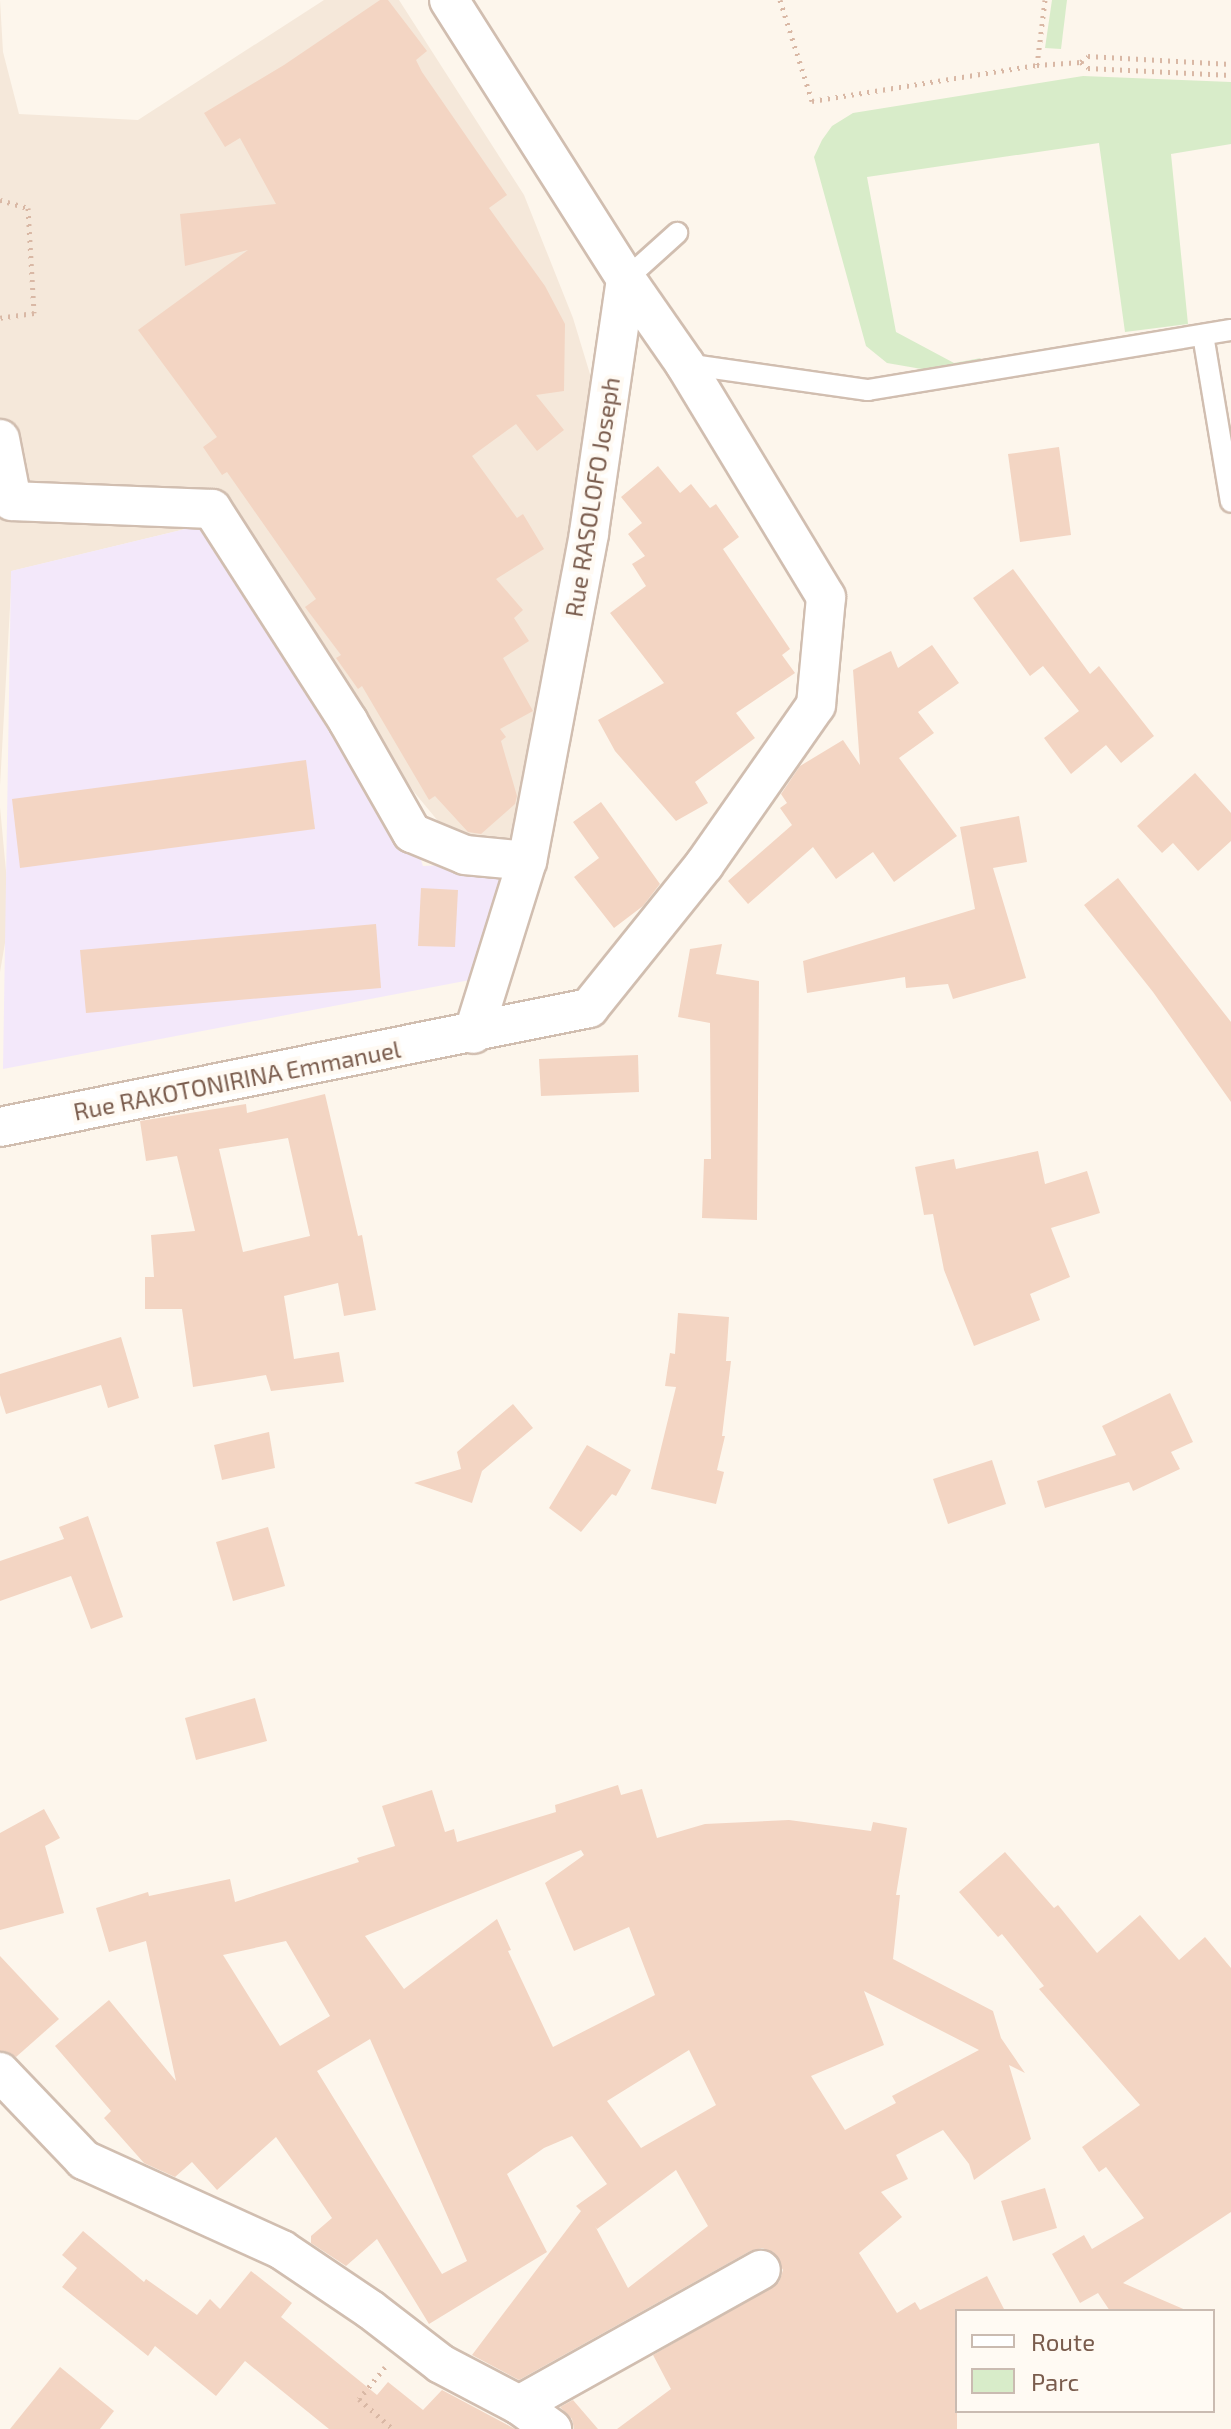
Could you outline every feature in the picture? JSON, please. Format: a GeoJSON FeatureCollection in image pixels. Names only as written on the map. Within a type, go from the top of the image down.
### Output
{"type":"FeatureCollection","features":[{"type":"Feature","properties":{"kind":"street"},"geometry":{"type":"LineString","coordinates":[[449,0],[626,279]]}},
{"type":"Feature","properties":{"kind":"street","name":"Rue RAKOTONIRINA Emmanuel"},"geometry":{"type":"LineString","coordinates":[[0,1127],[473,1034],[589,1008],[704,865],[816,705],[826,597],[685,364],[626,279]]}},
{"type":"Feature","properties":{"kind":"street","name":"Rue RASOLOFO Joseph"},"geometry":{"type":"LineString","coordinates":[[473,1034],[527,861],[589,534],[626,279]]}},
{"type":"Feature","properties":{"kind":"street"},"geometry":{"type":"LineString","coordinates":[[0,439],[12,501],[212,509],[348,721],[412,833],[465,855],[527,861]]}},
{"type":"Feature","properties":{"kind":"street"},"geometry":{"type":"LineString","coordinates":[[0,2072],[84,2160],[282,2250],[441,2364],[519,2405],[552,2429]]}},
{"type":"Feature","properties":{"kind":"street"},"geometry":{"type":"LineString","coordinates":[[519,2405],[761,2270]]}},
{"type":"Feature","properties":{"kind":"lane"},"geometry":{"type":"LineString","coordinates":[[626,279],[677,233]]}},
{"type":"Feature","properties":{"kind":"lane"},"geometry":{"type":"LineString","coordinates":[[685,364],[868,390],[1231,330]]}},
{"type":"Feature","properties":{"kind":"lane"},"geometry":{"type":"LineString","coordinates":[[1203,335],[1231,502]]}},
{"type":"Feature","properties":{"kind":"path"},"geometry":{"type":"LineString","coordinates":[[780,0],[812,101],[1037,65],[1081,62],[1088,56],[1231,64]]}},
{"type":"Feature","properties":{"kind":"path"},"geometry":{"type":"LineString","coordinates":[[1037,65],[1045,0]]}},
{"type":"Feature","properties":{"kind":"path"},"geometry":{"type":"LineString","coordinates":[[1081,62],[1088,68],[1231,75]]}},
{"type":"Feature","properties":{"kind":"path"},"geometry":{"type":"LineString","coordinates":[[0,200],[28,208],[34,313],[0,318]]}},
{"type":"Feature","properties":{"kind":"path"},"geometry":{"type":"LineString","coordinates":[[393,2429],[359,2399],[408,2338]]}},
{"type":"Feature","properties":{"kind":"shaded area"},"geometry":{"type":"Polygon","coordinates":[[[0,0],[3,52],[19,114],[138,120],[324,0],[399,0],[524,195],[573,318],[596,394],[523,862],[457,844],[414,792],[231,518],[12,571],[0,786],[0,0]]]}},
{"type":"Feature","properties":{"kind":"shaded area"},"geometry":{"type":"Polygon","coordinates":[[[231,518],[412,833],[423,866],[527,861],[491,976],[3,1069],[11,571],[231,518]]]}},
{"type":"Feature","properties":{"kind":"shaded area"},"geometry":{"type":"Polygon","coordinates":[[[0,807],[10,914],[0,972],[0,807]]]}},
{"type":"Feature","properties":{"kind":"green space"},"geometry":{"type":"Polygon","coordinates":[[[1052,0],[1067,0],[1061,49],[1045,48],[1052,0]]]}},
{"type":"Feature","properties":{"kind":"green space"},"geometry":{"type":"Polygon","coordinates":[[[1083,76],[1231,82],[1231,144],[1171,154],[1188,324],[1125,332],[1099,143],[867,177],[896,332],[954,363],[981,358],[974,366],[939,372],[887,363],[866,346],[814,157],[822,140],[832,126],[853,113],[1083,76]]]}},
{"type":"Feature","properties":{"kind":"building"},"geometry":{"type":"Polygon","coordinates":[[[380,0],[388,0],[427,51],[416,60],[422,72],[507,195],[489,208],[545,286],[565,324],[564,391],[536,395],[564,430],[537,451],[516,424],[472,456],[517,518],[523,514],[544,549],[496,579],[523,610],[514,618],[529,641],[503,658],[533,711],[500,729],[506,737],[501,741],[517,796],[515,804],[481,834],[468,832],[435,796],[429,800],[362,686],[358,689],[336,658],[341,655],[305,607],[316,599],[227,472],[222,475],[203,447],[217,437],[138,330],[248,250],[185,266],[180,214],[276,204],[240,138],[225,147],[204,113],[284,65],[380,0]]]}},
{"type":"Feature","properties":{"kind":"building"},"geometry":{"type":"Polygon","coordinates":[[[1059,447],[1071,535],[1020,542],[1008,454],[1059,447]]]}},
{"type":"Feature","properties":{"kind":"building"},"geometry":{"type":"Polygon","coordinates":[[[658,466],[680,493],[691,484],[710,508],[716,504],[739,537],[723,549],[790,649],[782,655],[795,673],[736,713],[755,738],[695,782],[708,803],[676,821],[615,751],[598,720],[664,683],[610,613],[646,586],[632,564],[645,556],[628,534],[642,523],[621,497],[658,466]]]}},
{"type":"Feature","properties":{"kind":"building"},"geometry":{"type":"Polygon","coordinates":[[[1013,569],[1090,674],[1099,666],[1154,736],[1121,763],[1106,745],[1071,774],[1044,738],[1079,711],[1043,666],[1030,676],[973,598],[1013,569]]]}},
{"type":"Feature","properties":{"kind":"building"},"geometry":{"type":"Polygon","coordinates":[[[932,645],[959,683],[918,712],[934,733],[899,758],[957,836],[894,882],[873,852],[836,879],[813,847],[748,904],[728,881],[792,825],[780,808],[787,803],[781,794],[800,766],[843,740],[860,765],[853,670],[891,651],[898,668],[932,645]]]}},
{"type":"Feature","properties":{"kind":"building"},"geometry":{"type":"Polygon","coordinates":[[[306,760],[315,829],[20,868],[12,799],[306,760]]]}},
{"type":"Feature","properties":{"kind":"building"},"geometry":{"type":"Polygon","coordinates":[[[1195,773],[1231,813],[1231,841],[1198,871],[1173,843],[1162,853],[1137,826],[1195,773]]]}},
{"type":"Feature","properties":{"kind":"building"},"geometry":{"type":"Polygon","coordinates":[[[601,802],[660,884],[643,906],[614,928],[574,877],[599,858],[573,822],[601,802]]]}},
{"type":"Feature","properties":{"kind":"building"},"geometry":{"type":"Polygon","coordinates":[[[1019,816],[1027,862],[993,868],[1026,978],[953,999],[948,984],[906,988],[905,977],[807,993],[803,961],[975,909],[960,827],[1019,816]]]}},
{"type":"Feature","properties":{"kind":"building"},"geometry":{"type":"Polygon","coordinates":[[[1118,878],[1231,1022],[1231,1102],[1153,992],[1084,905],[1118,878]]]}},
{"type":"Feature","properties":{"kind":"building"},"geometry":{"type":"Polygon","coordinates":[[[421,888],[458,890],[455,947],[418,946],[421,888]]]}},
{"type":"Feature","properties":{"kind":"building"},"geometry":{"type":"Polygon","coordinates":[[[376,924],[381,988],[86,1013],[80,950],[376,924]]]}},
{"type":"Feature","properties":{"kind":"building"},"geometry":{"type":"Polygon","coordinates":[[[722,944],[716,974],[759,981],[757,1220],[702,1218],[704,1159],[711,1159],[710,1023],[678,1017],[690,949],[722,944]]]}},
{"type":"Feature","properties":{"kind":"building"},"geometry":{"type":"Polygon","coordinates":[[[638,1055],[639,1092],[541,1096],[539,1059],[638,1055]]]}},
{"type":"Feature","properties":{"kind":"building"},"geometry":{"type":"Polygon","coordinates":[[[325,1094],[358,1236],[362,1235],[376,1310],[344,1316],[338,1283],[284,1296],[294,1359],[339,1352],[344,1382],[271,1391],[266,1375],[193,1387],[182,1309],[145,1309],[145,1277],[154,1277],[151,1235],[195,1231],[177,1156],[146,1161],[140,1121],[246,1104],[247,1113],[325,1094]],[[288,1138],[219,1149],[243,1252],[310,1236],[288,1138]]]}},
{"type":"Feature","properties":{"kind":"building"},"geometry":{"type":"Polygon","coordinates":[[[1038,1151],[1045,1184],[1087,1171],[1100,1213],[1051,1228],[1070,1277],[1030,1294],[1040,1320],[974,1346],[944,1270],[933,1214],[924,1215],[915,1167],[954,1159],[956,1169],[1038,1151]]]}},
{"type":"Feature","properties":{"kind":"building"},"geometry":{"type":"Polygon","coordinates":[[[678,1313],[729,1317],[726,1361],[731,1361],[722,1436],[725,1436],[717,1470],[724,1472],[716,1504],[651,1489],[676,1387],[665,1386],[670,1353],[675,1354],[678,1313]]]}},
{"type":"Feature","properties":{"kind":"building"},"geometry":{"type":"Polygon","coordinates":[[[121,1337],[139,1398],[108,1408],[101,1385],[6,1414],[0,1395],[0,1374],[121,1337]]]}},
{"type":"Feature","properties":{"kind":"building"},"geometry":{"type":"Polygon","coordinates":[[[1170,1393],[1193,1442],[1171,1452],[1180,1469],[1133,1491],[1129,1482],[1045,1508],[1037,1481],[1116,1455],[1102,1426],[1170,1393]]]}},
{"type":"Feature","properties":{"kind":"building"},"geometry":{"type":"Polygon","coordinates":[[[513,1404],[533,1428],[482,1471],[472,1503],[414,1483],[461,1469],[457,1452],[513,1404]]]}},
{"type":"Feature","properties":{"kind":"building"},"geometry":{"type":"Polygon","coordinates":[[[269,1432],[275,1468],[222,1480],[214,1445],[269,1432]]]}},
{"type":"Feature","properties":{"kind":"building"},"geometry":{"type":"Polygon","coordinates":[[[587,1445],[631,1470],[616,1496],[612,1494],[581,1532],[549,1508],[587,1445]]]}},
{"type":"Feature","properties":{"kind":"building"},"geometry":{"type":"Polygon","coordinates":[[[992,1460],[1006,1504],[948,1524],[933,1479],[992,1460]]]}},
{"type":"Feature","properties":{"kind":"building"},"geometry":{"type":"Polygon","coordinates":[[[88,1516],[123,1617],[91,1629],[71,1576],[0,1601],[0,1561],[64,1539],[59,1527],[88,1516]]]}},
{"type":"Feature","properties":{"kind":"building"},"geometry":{"type":"Polygon","coordinates":[[[268,1527],[285,1586],[233,1601],[216,1542],[268,1527]]]}},
{"type":"Feature","properties":{"kind":"building"},"geometry":{"type":"Polygon","coordinates":[[[255,1698],[267,1741],[196,1760],[185,1718],[255,1698]]]}},
{"type":"Feature","properties":{"kind":"building"},"geometry":{"type":"Polygon","coordinates":[[[618,1785],[621,1795],[642,1789],[657,1838],[705,1824],[789,1820],[871,1831],[873,1822],[907,1828],[896,1895],[900,1895],[893,1959],[993,2011],[1001,2038],[1025,2073],[1009,2065],[1031,2139],[974,2180],[969,2164],[943,2130],[896,2155],[908,2179],[881,2192],[902,2217],[859,2253],[897,2313],[915,2302],[920,2310],[987,2276],[1004,2309],[955,2309],[957,2429],[617,2429],[671,2389],[653,2355],[779,2282],[783,2270],[773,2252],[762,2248],[750,2251],[519,2380],[472,2355],[581,2211],[576,2206],[607,2184],[572,2136],[544,2148],[507,2174],[547,2252],[429,2324],[377,2239],[346,2266],[311,2243],[311,2236],[332,2218],[276,2137],[217,2190],[192,2162],[175,2177],[144,2163],[104,2118],[111,2111],[55,2046],[109,2000],[176,2081],[146,1941],[109,1952],[96,1908],[148,1892],[149,1896],[230,1879],[235,1902],[359,1862],[357,1858],[395,1846],[382,1806],[432,1790],[445,1832],[454,1829],[457,1842],[556,1812],[555,1805],[618,1785]],[[581,1850],[365,1936],[404,1989],[497,1919],[511,1950],[508,1951],[553,2047],[655,1995],[629,1927],[574,1951],[545,1883],[584,1855],[581,1850]],[[286,1941],[223,1955],[280,2046],[330,2016],[286,1941]],[[864,1991],[884,2045],[811,2076],[845,2130],[896,2103],[892,2096],[979,2050],[864,1991]],[[370,2039],[317,2071],[442,2274],[467,2261],[370,2039]],[[689,2050],[607,2101],[641,2148],[716,2105],[689,2050]],[[676,2170],[597,2229],[595,2226],[628,2288],[708,2226],[676,2170]]]}},
{"type":"Feature","properties":{"kind":"building"},"geometry":{"type":"Polygon","coordinates":[[[44,1809],[60,1838],[45,1846],[64,1913],[0,1930],[0,1833],[44,1809]]]}},
{"type":"Feature","properties":{"kind":"building"},"geometry":{"type":"Polygon","coordinates":[[[1005,1852],[1054,1908],[1058,1905],[1097,1953],[1140,1915],[1179,1960],[1205,1937],[1231,1968],[1231,2212],[1123,2283],[1183,2309],[1109,2309],[1098,2293],[1080,2303],[1052,2254],[1084,2235],[1092,2249],[1144,2218],[1106,2167],[1099,2172],[1082,2147],[1140,2105],[1039,1989],[1044,1986],[1002,1934],[998,1937],[959,1892],[1005,1852]]]}},
{"type":"Feature","properties":{"kind":"building"},"geometry":{"type":"Polygon","coordinates":[[[0,1956],[59,2019],[16,2057],[0,2051],[0,1956]]]}},
{"type":"Feature","properties":{"kind":"building"},"geometry":{"type":"Polygon","coordinates":[[[1045,2188],[1057,2228],[1013,2241],[1001,2201],[1045,2188]]]}},
{"type":"Feature","properties":{"kind":"building"},"geometry":{"type":"Polygon","coordinates":[[[83,2231],[144,2282],[146,2279],[197,2315],[210,2299],[220,2309],[251,2271],[292,2303],[281,2317],[377,2395],[388,2382],[423,2410],[442,2390],[515,2429],[329,2429],[245,2361],[216,2396],[155,2346],[148,2356],[62,2287],[77,2268],[62,2255],[83,2231]]]}},
{"type":"Feature","properties":{"kind":"building"},"geometry":{"type":"Polygon","coordinates":[[[60,2367],[114,2411],[100,2429],[10,2429],[60,2367]]]}},
{"type":"Feature","properties":{"kind":"building"},"geometry":{"type":"Polygon","coordinates":[[[573,2400],[598,2429],[574,2429],[572,2419],[560,2407],[573,2400]]]}}]}
